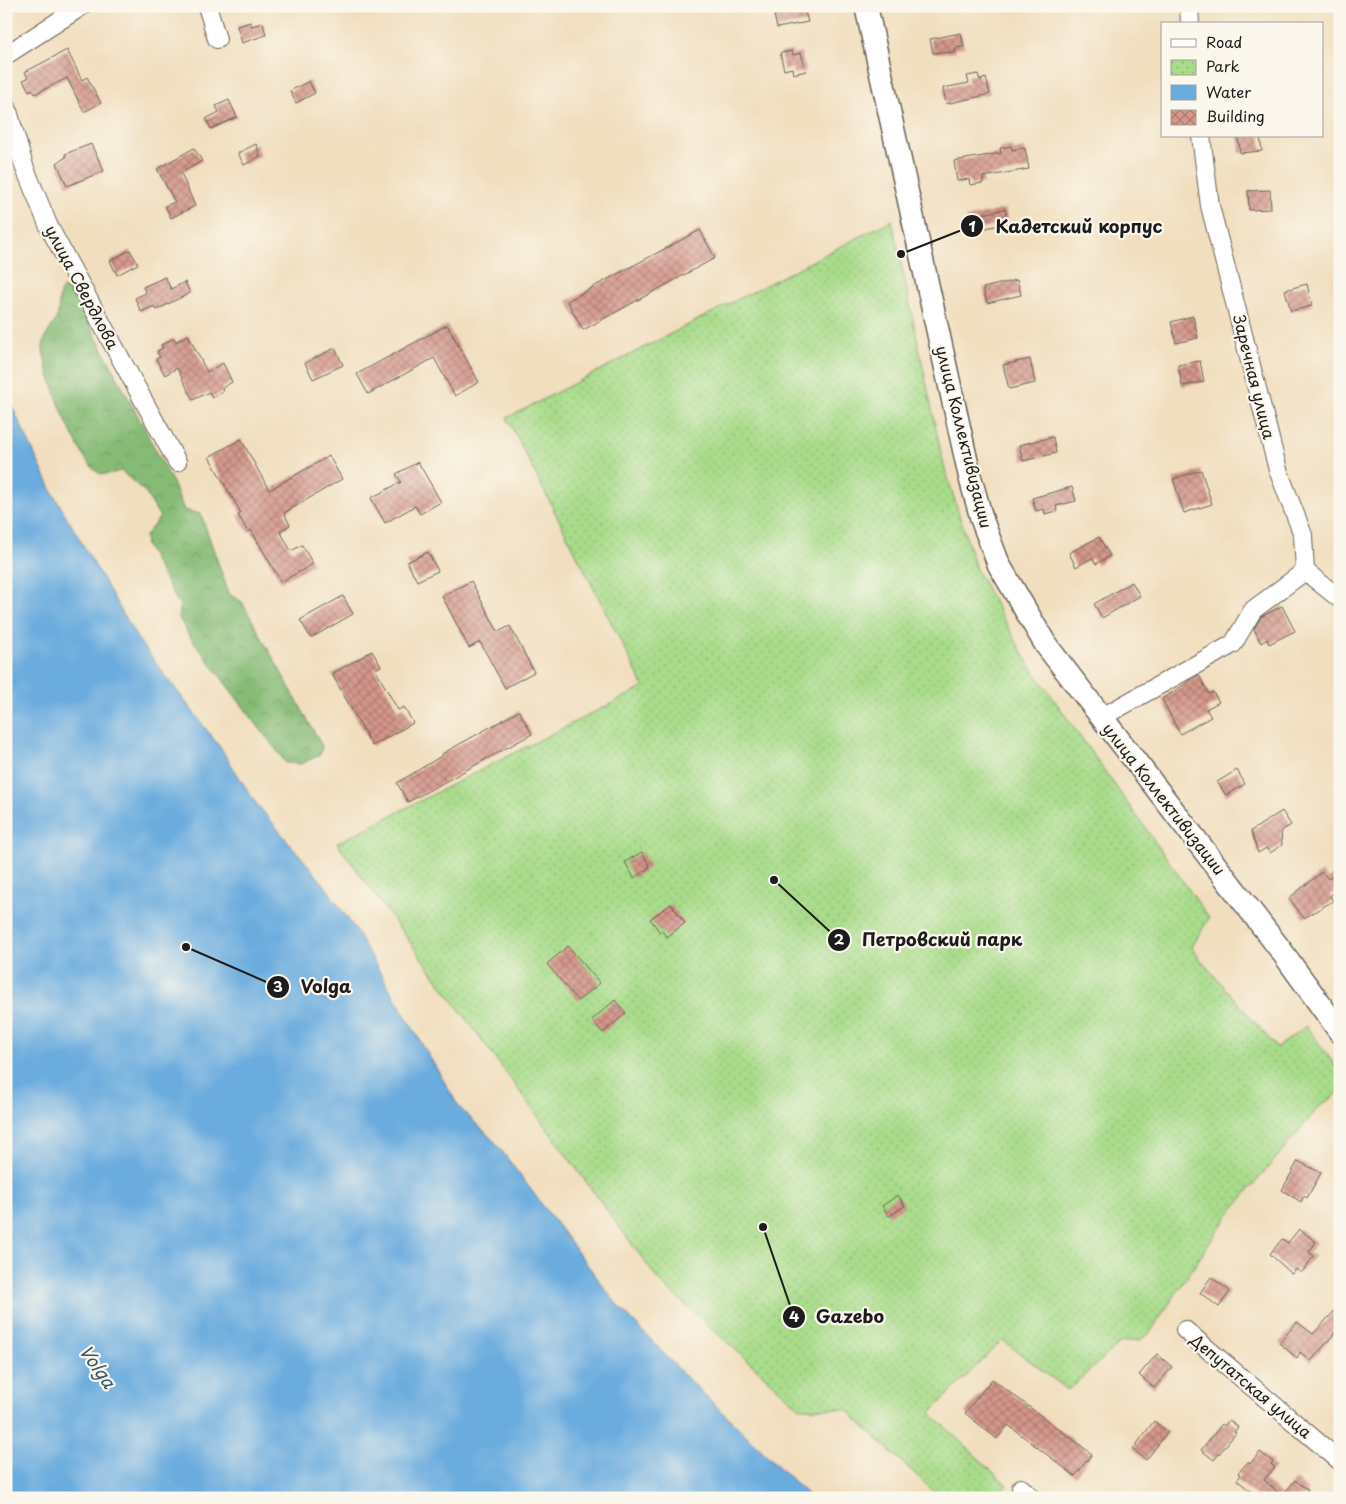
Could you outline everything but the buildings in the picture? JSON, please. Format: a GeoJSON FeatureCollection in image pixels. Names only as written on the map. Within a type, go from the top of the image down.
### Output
{"type":"FeatureCollection","features":[{"type":"Feature","properties":{"kind":"main road","name":"улица Коллективизации"},"geometry":{"type":"LineString","coordinates":[[866,6],[970,477],[982,520],[999,564],[1020,604],[1046,645],[1280,949],[1340,1032]]}},
{"type":"Feature","properties":{"kind":"street"},"geometry":{"type":"LineString","coordinates":[[6,55],[82,6]]}},
{"type":"Feature","properties":{"kind":"street"},"geometry":{"type":"LineString","coordinates":[[207,6],[217,39]]}},
{"type":"Feature","properties":{"kind":"street"},"geometry":{"type":"LineString","coordinates":[[1189,6],[1190,22]]}},
{"type":"Feature","properties":{"kind":"street","name":"улица Свердлова"},"geometry":{"type":"LineString","coordinates":[[6,104],[30,182],[49,227],[177,462]]}},
{"type":"Feature","properties":{"kind":"street","name":"Заречная улица"},"geometry":{"type":"LineString","coordinates":[[1201,138],[1210,206],[1278,470],[1303,535],[1305,571]]}},
{"type":"Feature","properties":{"kind":"street"},"geometry":{"type":"LineString","coordinates":[[1102,717],[1233,644],[1253,610],[1305,571],[1340,598]]}},
{"type":"Feature","properties":{"kind":"street","name":"Депутатская улица"},"geometry":{"type":"LineString","coordinates":[[1185,1330],[1340,1461]]}},
{"type":"Feature","properties":{"kind":"green space"},"geometry":{"type":"Polygon","coordinates":[[[892,220],[943,462],[976,569],[1028,663],[1209,918],[1192,947],[1199,958],[1277,1048],[1306,1026],[1340,1072],[1340,1092],[1319,1107],[1229,1214],[1149,1334],[1140,1340],[1121,1342],[1068,1390],[1002,1340],[930,1413],[1007,1485],[996,1498],[941,1498],[845,1409],[800,1408],[659,1281],[337,843],[644,687],[507,418],[892,220]]]}},
{"type":"Feature","properties":{"kind":"green space"},"geometry":{"type":"Polygon","coordinates":[[[63,288],[72,291],[174,485],[184,510],[201,514],[229,594],[242,602],[322,746],[320,755],[301,764],[286,763],[188,634],[179,618],[180,606],[146,546],[145,536],[160,517],[145,492],[121,471],[102,474],[93,469],[74,439],[50,377],[43,348],[46,336],[57,317],[60,295],[63,288]]]}},
{"type":"Feature","properties":{"kind":"water","name":"Volga"},"geometry":{"type":"Polygon","coordinates":[[[6,394],[54,495],[137,638],[222,750],[255,802],[323,883],[353,926],[459,1107],[495,1142],[616,1303],[684,1375],[811,1498],[6,1498],[6,394]]]}},
{"type":"Feature","properties":{"kind":"place","name":"Кадетский корпус"},"geometry":{"type":"Point","coordinates":[901,254]}},
{"type":"Feature","properties":{"kind":"place","name":"Петровский парк"},"geometry":{"type":"Point","coordinates":[774,880]}},
{"type":"Feature","properties":{"kind":"place","name":"Volga"},"geometry":{"type":"Point","coordinates":[186,947]}},
{"type":"Feature","properties":{"kind":"place","name":"Gazebo"},"geometry":{"type":"Point","coordinates":[763,1227]}}]}
